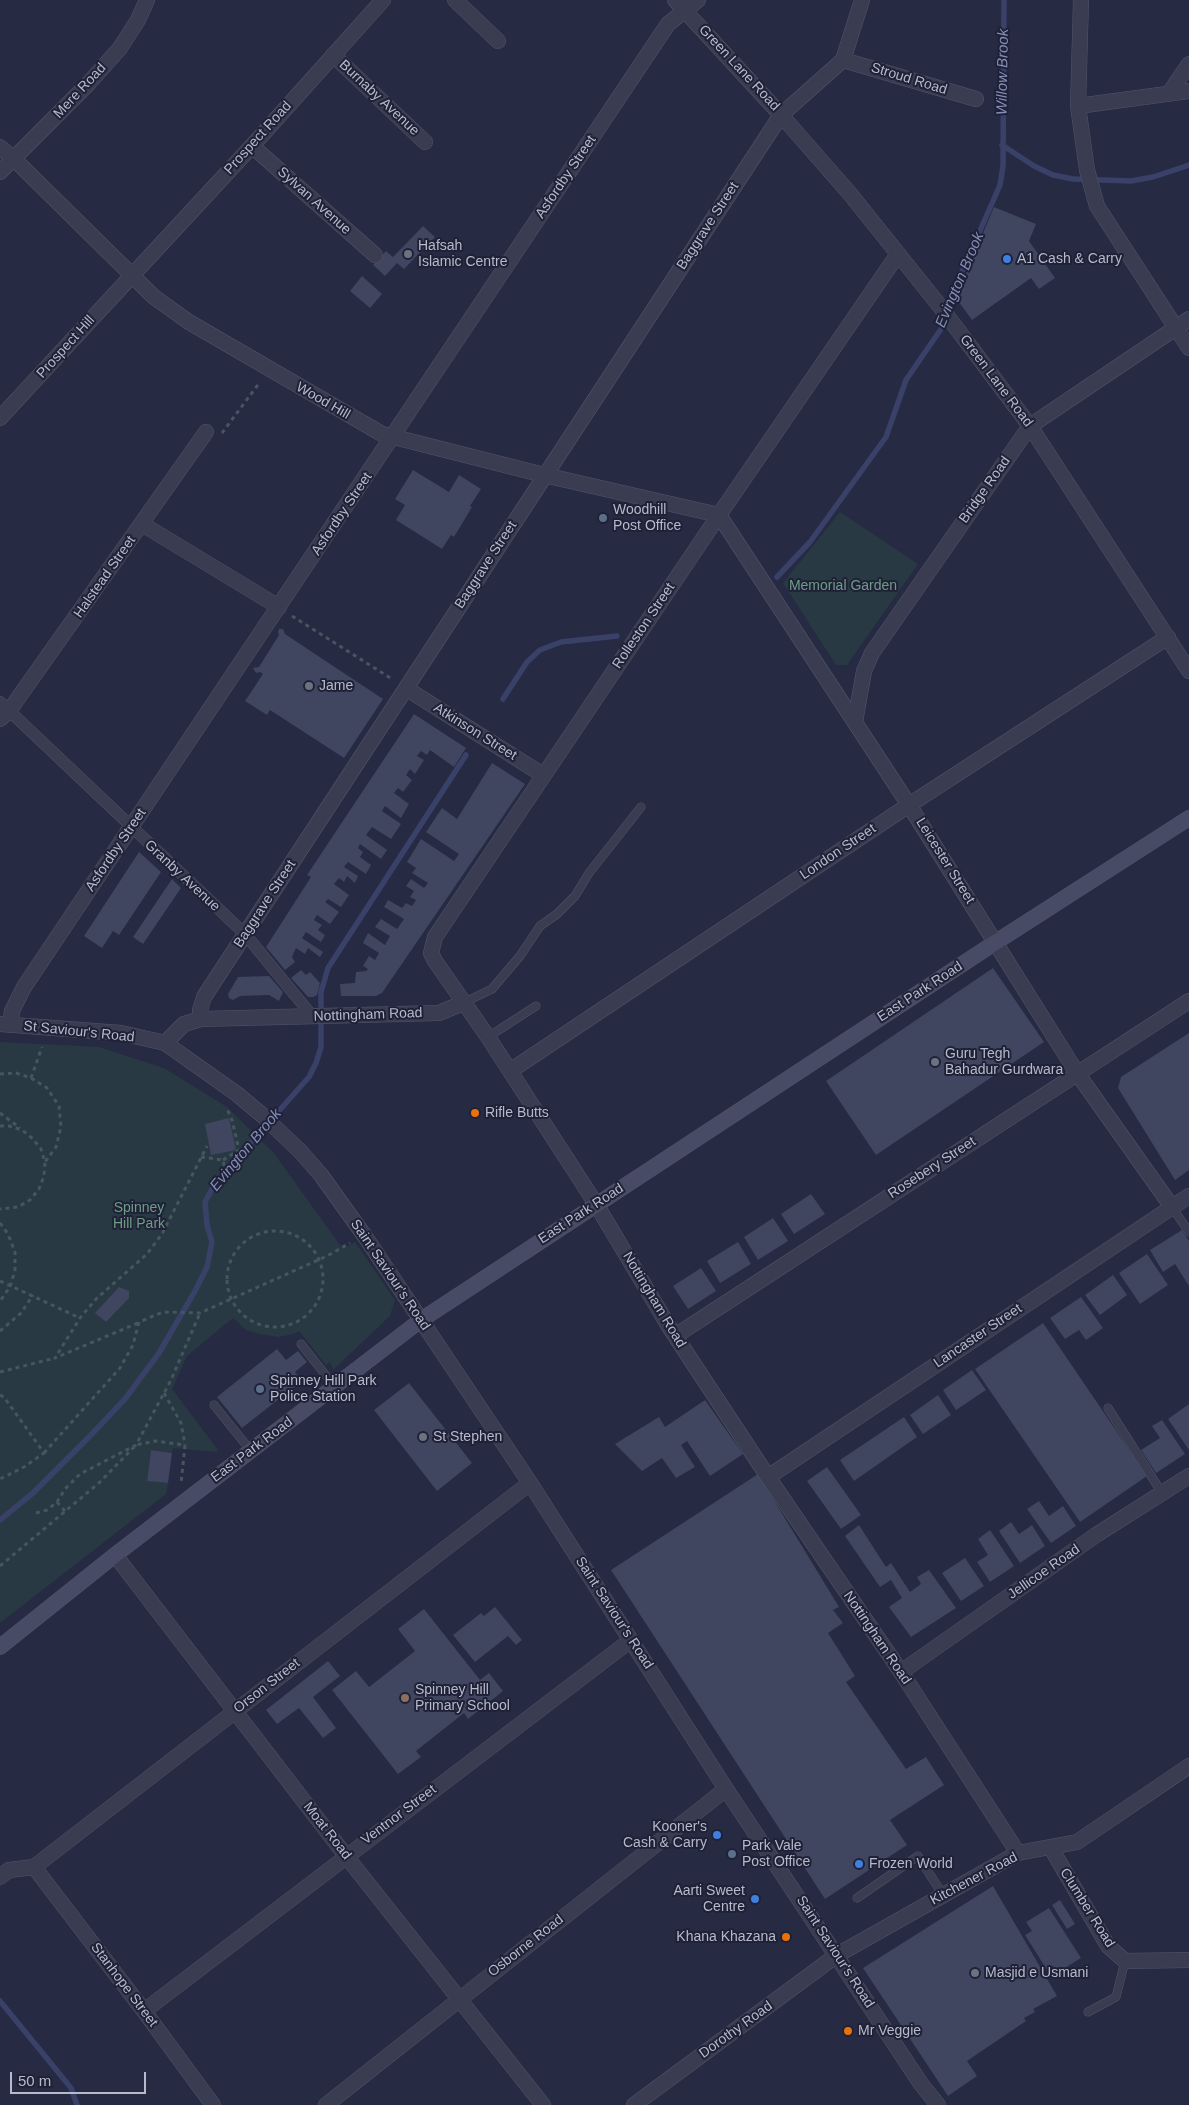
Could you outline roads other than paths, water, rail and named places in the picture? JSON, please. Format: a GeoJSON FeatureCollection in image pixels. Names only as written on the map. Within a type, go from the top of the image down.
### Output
{"type":"FeatureCollection","features":[{"type":"Feature","properties":{"kind":"main road","name":"East Park Road"},"geometry":{"type":"LineString","coordinates":[[0,1647],[178,1506],[421,1320],[996,942],[1189,818]]}},
{"type":"Feature","properties":{"kind":"street","name":"Mere Road"},"geometry":{"type":"LineString","coordinates":[[0,172],[88,84],[120,48],[138,20],[147,0]]}},
{"type":"Feature","properties":{"kind":"street","name":"Prospect Road"},"geometry":{"type":"LineString","coordinates":[[131,275],[252,146],[384,0]]}},
{"type":"Feature","properties":{"kind":"street"},"geometry":{"type":"LineString","coordinates":[[455,0],[498,41]]}},
{"type":"Feature","properties":{"kind":"street","name":"Green Lane Road"},"geometry":{"type":"LineString","coordinates":[[675,0],[781,114],[851,194],[940,305],[1030,426],[1189,671]]}},
{"type":"Feature","properties":{"kind":"street","name":"Asfordby Street"},"geometry":{"type":"LineString","coordinates":[[5,1024],[24,987],[668,24],[698,0]]}},
{"type":"Feature","properties":{"kind":"street"},"geometry":{"type":"LineString","coordinates":[[843,60],[862,0]]}},
{"type":"Feature","properties":{"kind":"street"},"geometry":{"type":"LineString","coordinates":[[1081,0],[1078,106],[1087,170],[1095,198],[1102,217],[1189,348]]}},
{"type":"Feature","properties":{"kind":"street","name":"Burnaby Avenue"},"geometry":{"type":"LineString","coordinates":[[333,55],[425,142]]}},
{"type":"Feature","properties":{"kind":"street","name":"Stroud Road"},"geometry":{"type":"LineString","coordinates":[[843,60],[976,99]]}},
{"type":"Feature","properties":{"kind":"street","name":"Baggrave Street"},"geometry":{"type":"LineString","coordinates":[[201,1020],[200,1010],[204,997],[781,114],[843,60]]}},
{"type":"Feature","properties":{"kind":"street"},"geometry":{"type":"LineString","coordinates":[[1170,92],[1189,64]]}},
{"type":"Feature","properties":{"kind":"street"},"geometry":{"type":"LineString","coordinates":[[1078,106],[1170,92],[1189,91]]}},
{"type":"Feature","properties":{"kind":"street","name":"Sylvan Avenue"},"geometry":{"type":"LineString","coordinates":[[252,146],[375,255]]}},
{"type":"Feature","properties":{"kind":"street","name":"Wood Hill"},"geometry":{"type":"LineString","coordinates":[[0,147],[154,296],[189,322],[382,434],[544,475],[718,515]]}},
{"type":"Feature","properties":{"kind":"street","name":"Rolleston Street"},"geometry":{"type":"LineString","coordinates":[[462,1003],[431,953],[435,937],[718,515],[898,254]]}},
{"type":"Feature","properties":{"kind":"street","name":"Prospect Hill"},"geometry":{"type":"LineString","coordinates":[[0,418],[131,275]]}},
{"type":"Feature","properties":{"kind":"street","name":"Bridge Road"},"geometry":{"type":"LineString","coordinates":[[855,722],[864,671],[872,653],[1030,426],[1189,319]]}},
{"type":"Feature","properties":{"kind":"street","name":"Halstead Street"},"geometry":{"type":"LineString","coordinates":[[3,710],[142,524],[206,432]]}},
{"type":"Feature","properties":{"kind":"street","name":"Leicester Street"},"geometry":{"type":"LineString","coordinates":[[718,515],[909,805],[1077,1073],[1172,1207]]}},
{"type":"Feature","properties":{"kind":"street"},"geometry":{"type":"LineString","coordinates":[[142,524],[279,607]]}},
{"type":"Feature","properties":{"kind":"street","name":"London Street"},"geometry":{"type":"LineString","coordinates":[[510,1070],[909,805],[1168,637]]}},
{"type":"Feature","properties":{"kind":"street","name":"Atkinson Street"},"geometry":{"type":"LineString","coordinates":[[407,689],[544,775]]}},
{"type":"Feature","properties":{"kind":"street","name":"Granby Avenue"},"geometry":{"type":"LineString","coordinates":[[3,710],[245,934],[313,1017]]}},
{"type":"Feature","properties":{"kind":"street","name":"Rosebery Street"},"geometry":{"type":"LineString","coordinates":[[668,1330],[1189,1001]]}},
{"type":"Feature","properties":{"kind":"street","name":"Nottingham Road"},"geometry":{"type":"LineString","coordinates":[[165,1043],[184,1024],[201,1020],[439,1013],[462,1003],[510,1070],[596,1204],[668,1330],[901,1672],[1018,1853]]}},
{"type":"Feature","properties":{"kind":"street","name":"St Saviour's Road"},"geometry":{"type":"LineString","coordinates":[[5,1024],[121,1033],[165,1043],[237,1094],[278,1130]]}},
{"type":"Feature","properties":{"kind":"street","name":"Saint Saviour's Road"},"geometry":{"type":"LineString","coordinates":[[278,1130],[321,1175],[364,1235],[530,1483],[726,1789],[921,2084],[938,2105]]}},
{"type":"Feature","properties":{"kind":"street","name":"Lancaster Street"},"geometry":{"type":"LineString","coordinates":[[768,1477],[1189,1196]]}},
{"type":"Feature","properties":{"kind":"street","name":"Jellicoe Road"},"geometry":{"type":"LineString","coordinates":[[901,1672],[1096,1535],[1189,1476]]}},
{"type":"Feature","properties":{"kind":"street","name":"Orson Street"},"geometry":{"type":"LineString","coordinates":[[34,1867],[530,1483]]}},
{"type":"Feature","properties":{"kind":"street","name":"Moat Road"},"geometry":{"type":"LineString","coordinates":[[115,1555],[346,1856],[543,2105]]}},
{"type":"Feature","properties":{"kind":"street","name":"Ventnor Street"},"geometry":{"type":"LineString","coordinates":[[144,2011],[631,1640]]}},
{"type":"Feature","properties":{"kind":"street","name":"Kitchener Road"},"geometry":{"type":"LineString","coordinates":[[838,1956],[943,1894],[1018,1853],[1077,1842],[1189,1766]]}},
{"type":"Feature","properties":{"kind":"street","name":"Osborne Road"},"geometry":{"type":"LineString","coordinates":[[326,2105],[459,1998],[726,1789]]}},
{"type":"Feature","properties":{"kind":"street","name":"Clumber Road"},"geometry":{"type":"LineString","coordinates":[[1050,1848],[1108,1946],[1125,1960],[1189,1960]]}},
{"type":"Feature","properties":{"kind":"street"},"geometry":{"type":"LineString","coordinates":[[0,1877],[9,1870],[34,1867]]}},
{"type":"Feature","properties":{"kind":"street","name":"Stanhope Street"},"geometry":{"type":"LineString","coordinates":[[34,1867],[214,2105]]}},
{"type":"Feature","properties":{"kind":"street","name":"Dorothy Road"},"geometry":{"type":"LineString","coordinates":[[634,2105],[838,1956]]}},
{"type":"Feature","properties":{"kind":"lane"},"geometry":{"type":"LineString","coordinates":[[462,1003],[492,989],[520,956],[540,926],[575,896],[589,873],[641,807]]}},
{"type":"Feature","properties":{"kind":"lane"},"geometry":{"type":"LineString","coordinates":[[488,1038],[536,1006]]}},
{"type":"Feature","properties":{"kind":"lane"},"geometry":{"type":"LineString","coordinates":[[1172,1207],[1189,1232]]}},
{"type":"Feature","properties":{"kind":"lane"},"geometry":{"type":"LineString","coordinates":[[301,1344],[335,1387]]}},
{"type":"Feature","properties":{"kind":"lane"},"geometry":{"type":"LineString","coordinates":[[214,1405],[251,1451]]}},
{"type":"Feature","properties":{"kind":"lane"},"geometry":{"type":"LineString","coordinates":[[1108,1408],[1162,1493]]}},
{"type":"Feature","properties":{"kind":"lane"},"geometry":{"type":"LineString","coordinates":[[856,1898],[918,1856],[943,1894]]}},
{"type":"Feature","properties":{"kind":"lane"},"geometry":{"type":"LineString","coordinates":[[1088,2012],[1116,1997],[1125,1960]]}},
{"type":"Feature","properties":{"kind":"waterway","name":"Evington Brook"},"geometry":{"type":"LineString","coordinates":[[777,577],[810,542],[886,437],[906,380],[941,329],[954,290],[1000,185],[1003,166],[1004,0]]}},
{"type":"Feature","properties":{"kind":"waterway"},"geometry":{"type":"LineString","coordinates":[[1002,145],[1034,166],[1053,175],[1073,179],[1131,181],[1153,177],[1189,165]]}},
{"type":"Feature","properties":{"kind":"waterway","name":"Evington Brook"},"geometry":{"type":"LineString","coordinates":[[503,699],[527,662],[540,650],[561,642],[617,636]]}},
{"type":"Feature","properties":{"kind":"waterway","name":"Evington Brook"},"geometry":{"type":"LineString","coordinates":[[0,1520],[33,1493],[89,1437],[125,1399],[159,1353],[207,1267],[212,1242],[207,1225],[205,1202],[215,1183],[309,1077],[321,1047],[321,992],[328,968],[466,755]]}},
{"type":"Feature","properties":{"kind":"waterway","name":"Evington Brook"},"geometry":{"type":"LineString","coordinates":[[0,2001],[71,2088],[77,2105]]}},
{"type":"Feature","properties":{"kind":"place","name":"Hafsah Islamic Centre"},"geometry":{"type":"Point","coordinates":[408,254]}},
{"type":"Feature","properties":{"kind":"place","name":"A1 Cash & Carry"},"geometry":{"type":"Point","coordinates":[1007,259]}},
{"type":"Feature","properties":{"kind":"place","name":"Woodhill Post Office"},"geometry":{"type":"Point","coordinates":[603,518]}},
{"type":"Feature","properties":{"kind":"place","name":"Jame"},"geometry":{"type":"Point","coordinates":[309,686]}},
{"type":"Feature","properties":{"kind":"place","name":"Guru Tegh Bahadur Gurdwara"},"geometry":{"type":"Point","coordinates":[935,1062]}},
{"type":"Feature","properties":{"kind":"place","name":"Rifle Butts"},"geometry":{"type":"Point","coordinates":[475,1113]}},
{"type":"Feature","properties":{"kind":"place","name":"Spinney Hill Park Police Station"},"geometry":{"type":"Point","coordinates":[260,1389]}},
{"type":"Feature","properties":{"kind":"place","name":"St Stephen"},"geometry":{"type":"Point","coordinates":[423,1437]}},
{"type":"Feature","properties":{"kind":"place","name":"Spinney Hill Primary School"},"geometry":{"type":"Point","coordinates":[405,1698]}},
{"type":"Feature","properties":{"kind":"place","name":"Kooner's Cash & Carry"},"geometry":{"type":"Point","coordinates":[717,1835]}},
{"type":"Feature","properties":{"kind":"place","name":"Park Vale Post Office"},"geometry":{"type":"Point","coordinates":[732,1854]}},
{"type":"Feature","properties":{"kind":"place","name":"Frozen World"},"geometry":{"type":"Point","coordinates":[859,1864]}},
{"type":"Feature","properties":{"kind":"place","name":"Aarti Sweet Centre"},"geometry":{"type":"Point","coordinates":[755,1899]}},
{"type":"Feature","properties":{"kind":"place","name":"Khana Khazana"},"geometry":{"type":"Point","coordinates":[786,1937]}},
{"type":"Feature","properties":{"kind":"place","name":"Masjid e Usmani"},"geometry":{"type":"Point","coordinates":[975,1973]}},
{"type":"Feature","properties":{"kind":"place","name":"Mr Veggie"},"geometry":{"type":"Point","coordinates":[848,2031]}},
{"type":"Feature","properties":{"kind":"water label","name":"Willow Brook"},"geometry":{"type":"Point","coordinates":[1003,72]}},
{"type":"Feature","properties":{"kind":"park label","name":"Memorial Garden"},"geometry":{"type":"Point","coordinates":[843,586]}},
{"type":"Feature","properties":{"kind":"park label","name":"Spinney Hill Park"},"geometry":{"type":"Point","coordinates":[139,1216]}}]}
